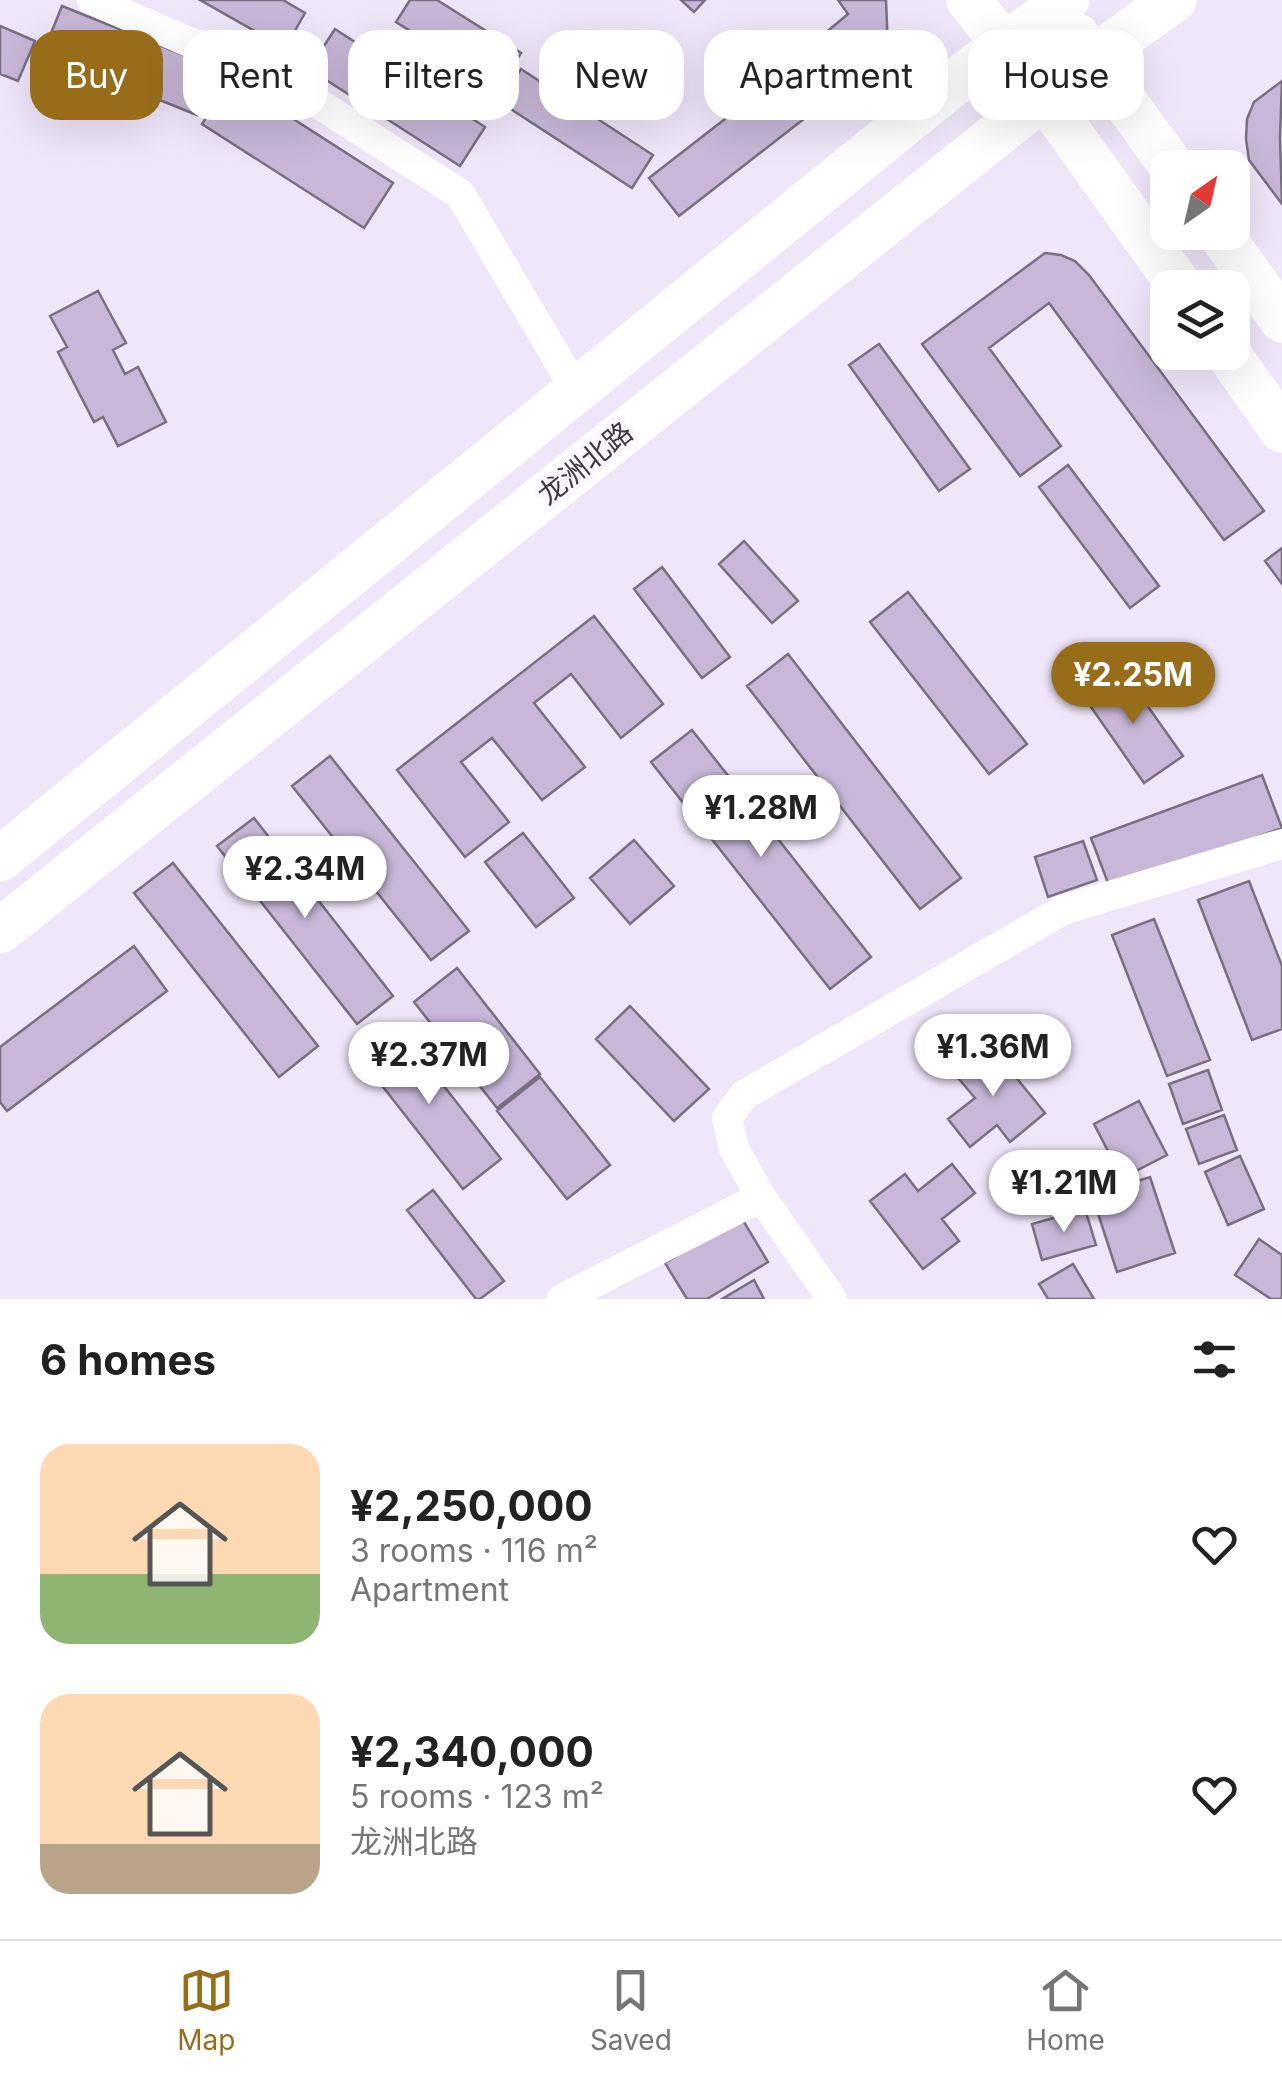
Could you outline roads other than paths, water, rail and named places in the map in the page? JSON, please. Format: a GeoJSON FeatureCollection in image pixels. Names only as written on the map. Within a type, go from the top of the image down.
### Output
{"type":"FeatureCollection","features":[{"type":"Feature","properties":{"kind":"main road"},"geometry":{"type":"LineString","coordinates":[[970,0],[993,30]]}},
{"type":"Feature","properties":{"kind":"main road","name":"龙洲北路"},"geometry":{"type":"LineString","coordinates":[[1132,30],[1174,0]]}},
{"type":"Feature","properties":{"kind":"main road"},"geometry":{"type":"LineString","coordinates":[[1023,30],[1057,3],[1076,30]]}},
{"type":"Feature","properties":{"kind":"main road"},"geometry":{"type":"LineString","coordinates":[[0,859],[968,72]]}},
{"type":"Feature","properties":{"kind":"main road","name":"龙洲北路"},"geometry":{"type":"LineString","coordinates":[[0,931],[1014,120]]}},
{"type":"Feature","properties":{"kind":"main road"},"geometry":{"type":"LineString","coordinates":[[1061,120],[1167,270]]}},
{"type":"Feature","properties":{"kind":"main road"},"geometry":{"type":"LineString","coordinates":[[1139,120],[1160,150]]}},
{"type":"Feature","properties":{"kind":"main road"},"geometry":{"type":"LineString","coordinates":[[1232,250],[1282,320]]}},
{"type":"Feature","properties":{"kind":"main road"},"geometry":{"type":"LineString","coordinates":[[1240,370],[1282,430]]}},
{"type":"Feature","properties":{"kind":"street"},"geometry":{"type":"LineString","coordinates":[[92,0],[190,42],[250,60],[460,194],[576,390]]}},
{"type":"Feature","properties":{"kind":"street"},"geometry":{"type":"LineString","coordinates":[[832,1299],[761,1197],[734,1149],[727,1118],[744,1096],[1064,910],[1282,844]]}},
{"type":"Feature","properties":{"kind":"street"},"geometry":{"type":"LineString","coordinates":[[562,1299],[761,1197]]}}]}
